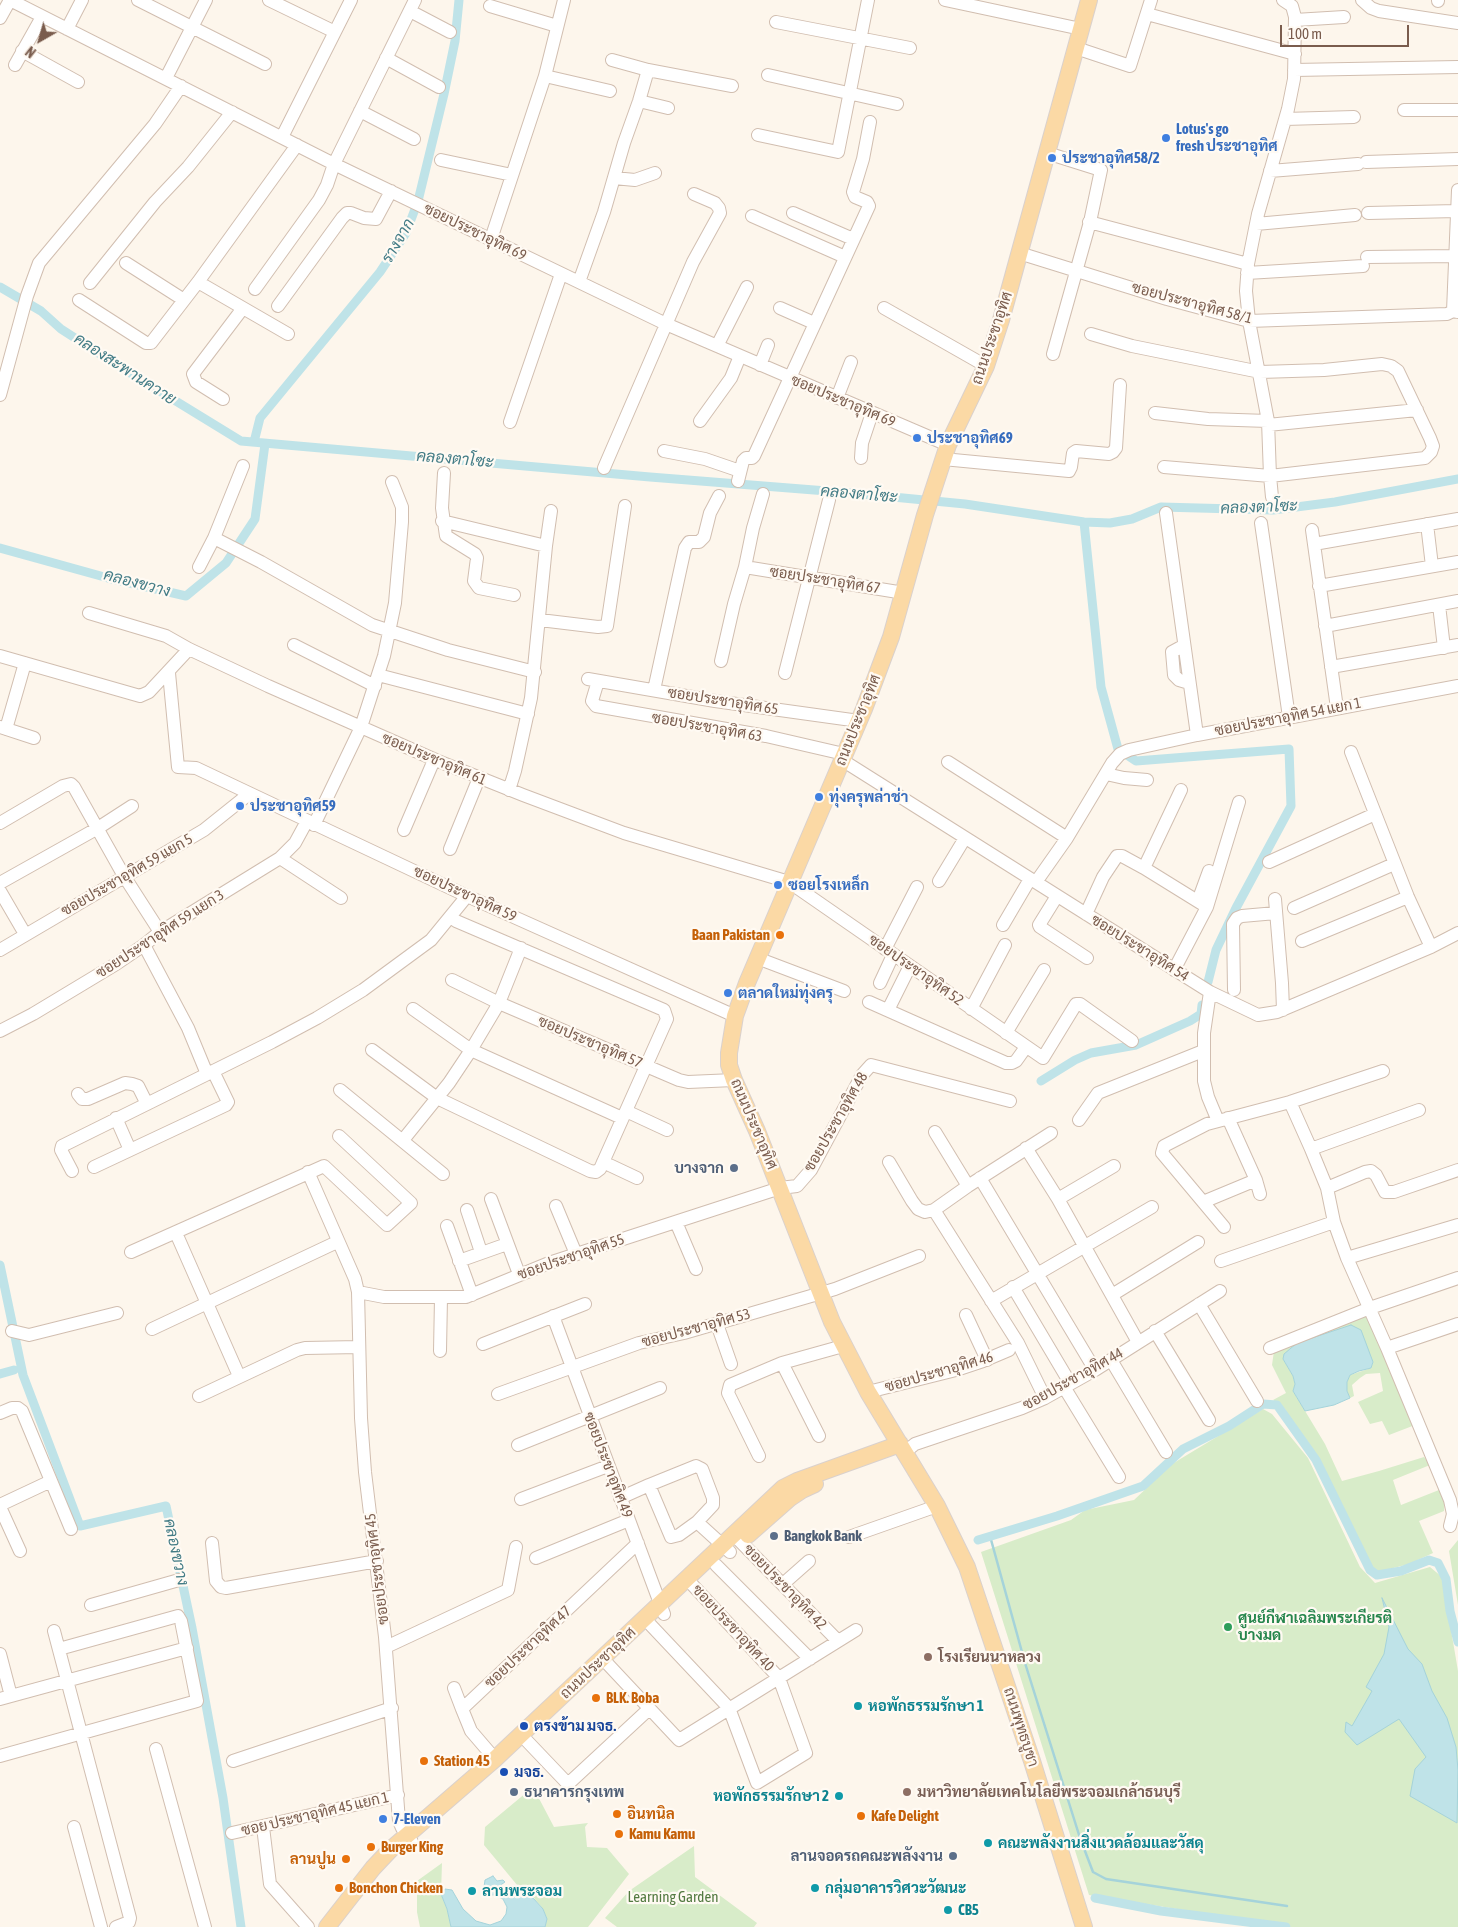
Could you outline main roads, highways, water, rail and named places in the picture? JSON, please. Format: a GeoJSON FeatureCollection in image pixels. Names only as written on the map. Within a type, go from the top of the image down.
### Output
{"type":"FeatureCollection","features":[{"type":"Feature","properties":{"kind":"main road","name":"ถนนประชาอุทิศ"},"geometry":{"type":"LineString","coordinates":[[338,1927],[409,1838],[462,1801],[527,1741],[606,1662],[731,1543],[774,1495],[790,1484],[907,1447],[868,1392],[843,1346],[757,1130],[734,1080],[729,1053],[735,1016],[757,958],[859,721],[891,637],[925,515],[945,452],[986,366],[1089,0]]}},
{"type":"Feature","properties":{"kind":"main road","name":"ถนนพุทธบูชา"},"geometry":{"type":"LineString","coordinates":[[907,1447],[956,1543],[973,1585],[1032,1761],[1084,1927]]}},
{"type":"Feature","properties":{"kind":"main road","name":"ถนนประชาอุทิศ"},"geometry":{"type":"LineString","coordinates":[[690,1583],[716,1565],[731,1543]]}},
{"type":"Feature","properties":{"kind":"main road","name":"ถนนประชาอุทิศ"},"geometry":{"type":"LineString","coordinates":[[327,1927],[373,1868],[606,1662]]}},
{"type":"Feature","properties":{"kind":"water"},"geometry":{"type":"Polygon","coordinates":[[[1351,1325],[1361,1330],[1373,1362],[1371,1368],[1350,1375],[1347,1382],[1347,1391],[1350,1398],[1334,1405],[1305,1411],[1293,1391],[1295,1384],[1293,1376],[1283,1359],[1284,1354],[1297,1343],[1351,1325]]]}},
{"type":"Feature","properties":{"kind":"water"},"geometry":{"type":"Polygon","coordinates":[[[1382,1598],[1408,1649],[1422,1664],[1432,1691],[1447,1718],[1456,1747],[1458,1770],[1457,1823],[1410,1796],[1415,1769],[1426,1757],[1399,1719],[1357,1745],[1345,1732],[1346,1722],[1352,1726],[1372,1691],[1366,1687],[1384,1654],[1389,1627],[1382,1598]]]}},
{"type":"Feature","properties":{"kind":"water"},"geometry":{"type":"Polygon","coordinates":[[[493,1876],[497,1881],[503,1880],[505,1882],[499,1886],[500,1891],[505,1896],[512,1897],[522,1891],[534,1899],[543,1909],[547,1919],[545,1927],[451,1927],[441,1894],[445,1889],[452,1890],[463,1909],[476,1921],[490,1925],[501,1921],[506,1914],[507,1907],[503,1899],[494,1895],[486,1895],[484,1887],[485,1880],[493,1876]]]}},
{"type":"Feature","properties":{"kind":"waterway","name":"รางจาก"},"geometry":{"type":"LineString","coordinates":[[254,442],[260,418],[380,272],[406,233],[418,201],[444,94],[455,41],[459,0]]}},
{"type":"Feature","properties":{"kind":"waterway","name":"คลองตาโซะ"},"geometry":{"type":"LineString","coordinates":[[0,287],[41,311],[61,329],[117,365],[241,441],[852,493],[965,504],[1084,522],[1110,523],[1132,519],[1161,507],[1273,510],[1335,502],[1458,479]]}},
{"type":"Feature","properties":{"kind":"waterway","name":"คลองขวาง"},"geometry":{"type":"LineString","coordinates":[[0,548],[108,578],[186,596],[226,563],[255,519],[265,444]]}},
{"type":"Feature","properties":{"kind":"waterway"},"geometry":{"type":"LineString","coordinates":[[1084,522],[1101,687],[1118,749],[1136,761],[1289,749],[1291,806],[1236,908],[1216,950],[1208,982]]}},
{"type":"Feature","properties":{"kind":"waterway"},"geometry":{"type":"LineString","coordinates":[[1041,1081],[1075,1060],[1091,1053],[1136,1045],[1190,1021],[1201,1014],[1202,1005]]}},
{"type":"Feature","properties":{"kind":"waterway","name":"คลองขวาง"},"geometry":{"type":"LineString","coordinates":[[0,1265],[23,1375],[80,1526],[166,1506],[192,1628],[223,1798],[241,1927]]}},
{"type":"Feature","properties":{"kind":"waterway"},"geometry":{"type":"LineString","coordinates":[[0,1374],[14,1370]]}},
{"type":"Feature","properties":{"kind":"waterway"},"geometry":{"type":"LineString","coordinates":[[978,1540],[1057,1516],[1143,1486],[1183,1449],[1229,1426],[1263,1404],[1277,1405],[1316,1460],[1370,1570],[1377,1575],[1401,1571],[1429,1560],[1438,1563],[1446,1579],[1450,1611],[1458,1642]]}},
{"type":"Feature","properties":{"kind":"waterway"},"geometry":{"type":"LineString","coordinates":[[990,1536],[1025,1663],[1080,1838],[1093,1872],[1106,1879],[1287,1906]]}},
{"type":"Feature","properties":{"kind":"waterway"},"geometry":{"type":"LineString","coordinates":[[1095,1898],[1161,1911],[1286,1927]]}},
{"type":"Feature","properties":{"kind":"place","name":"Lotus's go fresh ประชาอุทิศ"},"geometry":{"type":"Point","coordinates":[1166,138]}},
{"type":"Feature","properties":{"kind":"place","name":"ประชาอุทิศ58/2"},"geometry":{"type":"Point","coordinates":[1052,158]}},
{"type":"Feature","properties":{"kind":"place","name":"ประชาอุทิศ69"},"geometry":{"type":"Point","coordinates":[917,438]}},
{"type":"Feature","properties":{"kind":"place","name":"ทุ่งครุพล่าช่า"},"geometry":{"type":"Point","coordinates":[819,797]}},
{"type":"Feature","properties":{"kind":"place","name":"ประชาอุทิศ59"},"geometry":{"type":"Point","coordinates":[240,806]}},
{"type":"Feature","properties":{"kind":"place","name":"ซอยโรงเหล็ก"},"geometry":{"type":"Point","coordinates":[778,885]}},
{"type":"Feature","properties":{"kind":"place","name":"Baan Pakistan"},"geometry":{"type":"Point","coordinates":[780,935]}},
{"type":"Feature","properties":{"kind":"place","name":"ตลาดใหม่ทุ่งครุ"},"geometry":{"type":"Point","coordinates":[728,993]}},
{"type":"Feature","properties":{"kind":"place","name":"บางจาก"},"geometry":{"type":"Point","coordinates":[734,1168]}},
{"type":"Feature","properties":{"kind":"place","name":"Bangkok Bank"},"geometry":{"type":"Point","coordinates":[774,1536]}},
{"type":"Feature","properties":{"kind":"place","name":"ศูนย์กีฬาเฉลิมพระเกียรติ บางมด"},"geometry":{"type":"Point","coordinates":[1228,1627]}},
{"type":"Feature","properties":{"kind":"place","name":"โรงเรียนนาหลวง"},"geometry":{"type":"Point","coordinates":[928,1657]}},
{"type":"Feature","properties":{"kind":"place","name":"BLK. Boba"},"geometry":{"type":"Point","coordinates":[596,1698]}},
{"type":"Feature","properties":{"kind":"place","name":"หอพักธรรมรักษา 1"},"geometry":{"type":"Point","coordinates":[858,1706]}},
{"type":"Feature","properties":{"kind":"place","name":"ตรงข้าม มจธ."},"geometry":{"type":"Point","coordinates":[524,1726]}},
{"type":"Feature","properties":{"kind":"place","name":"Station 45"},"geometry":{"type":"Point","coordinates":[424,1761]}},
{"type":"Feature","properties":{"kind":"place","name":"มจธ."},"geometry":{"type":"Point","coordinates":[504,1772]}},
{"type":"Feature","properties":{"kind":"place","name":"ธนาคารกรุงเทพ"},"geometry":{"type":"Point","coordinates":[514,1792]}},
{"type":"Feature","properties":{"kind":"place","name":"มหาวิทยาลัยเทคโนโลยีพระจอมเกล้าธนบุรี"},"geometry":{"type":"Point","coordinates":[907,1792]}},
{"type":"Feature","properties":{"kind":"place","name":"หอพักธรรมรักษา 2"},"geometry":{"type":"Point","coordinates":[839,1796]}},
{"type":"Feature","properties":{"kind":"place","name":"อินทนิล"},"geometry":{"type":"Point","coordinates":[617,1814]}},
{"type":"Feature","properties":{"kind":"place","name":"Kafe Delight"},"geometry":{"type":"Point","coordinates":[861,1816]}},
{"type":"Feature","properties":{"kind":"place","name":"7-Eleven"},"geometry":{"type":"Point","coordinates":[383,1819]}},
{"type":"Feature","properties":{"kind":"place","name":"Kamu Kamu"},"geometry":{"type":"Point","coordinates":[619,1834]}},
{"type":"Feature","properties":{"kind":"place","name":"คณะพลังงานสิ่งแวดล้อมและวัสดุ"},"geometry":{"type":"Point","coordinates":[988,1843]}},
{"type":"Feature","properties":{"kind":"place","name":"Burger King"},"geometry":{"type":"Point","coordinates":[371,1847]}},
{"type":"Feature","properties":{"kind":"place","name":"ลานจอดรถคณะพลังงาน"},"geometry":{"type":"Point","coordinates":[953,1856]}},
{"type":"Feature","properties":{"kind":"place","name":"ลานปูน"},"geometry":{"type":"Point","coordinates":[346,1859]}},
{"type":"Feature","properties":{"kind":"place","name":"Bonchon Chicken"},"geometry":{"type":"Point","coordinates":[339,1888]}},
{"type":"Feature","properties":{"kind":"place","name":"กลุ่มอาคารวิศวะวัฒนะ"},"geometry":{"type":"Point","coordinates":[815,1888]}},
{"type":"Feature","properties":{"kind":"place","name":"ลานพระจอม"},"geometry":{"type":"Point","coordinates":[472,1891]}},
{"type":"Feature","properties":{"kind":"place","name":"CB5"},"geometry":{"type":"Point","coordinates":[948,1910]}},
{"type":"Feature","properties":{"kind":"water label","name":"คลองสะพานควาย"},"geometry":{"type":"Point","coordinates":[125,369]}},
{"type":"Feature","properties":{"kind":"park label","name":"Learning Garden"},"geometry":{"type":"Point","coordinates":[673,1897]}}]}
